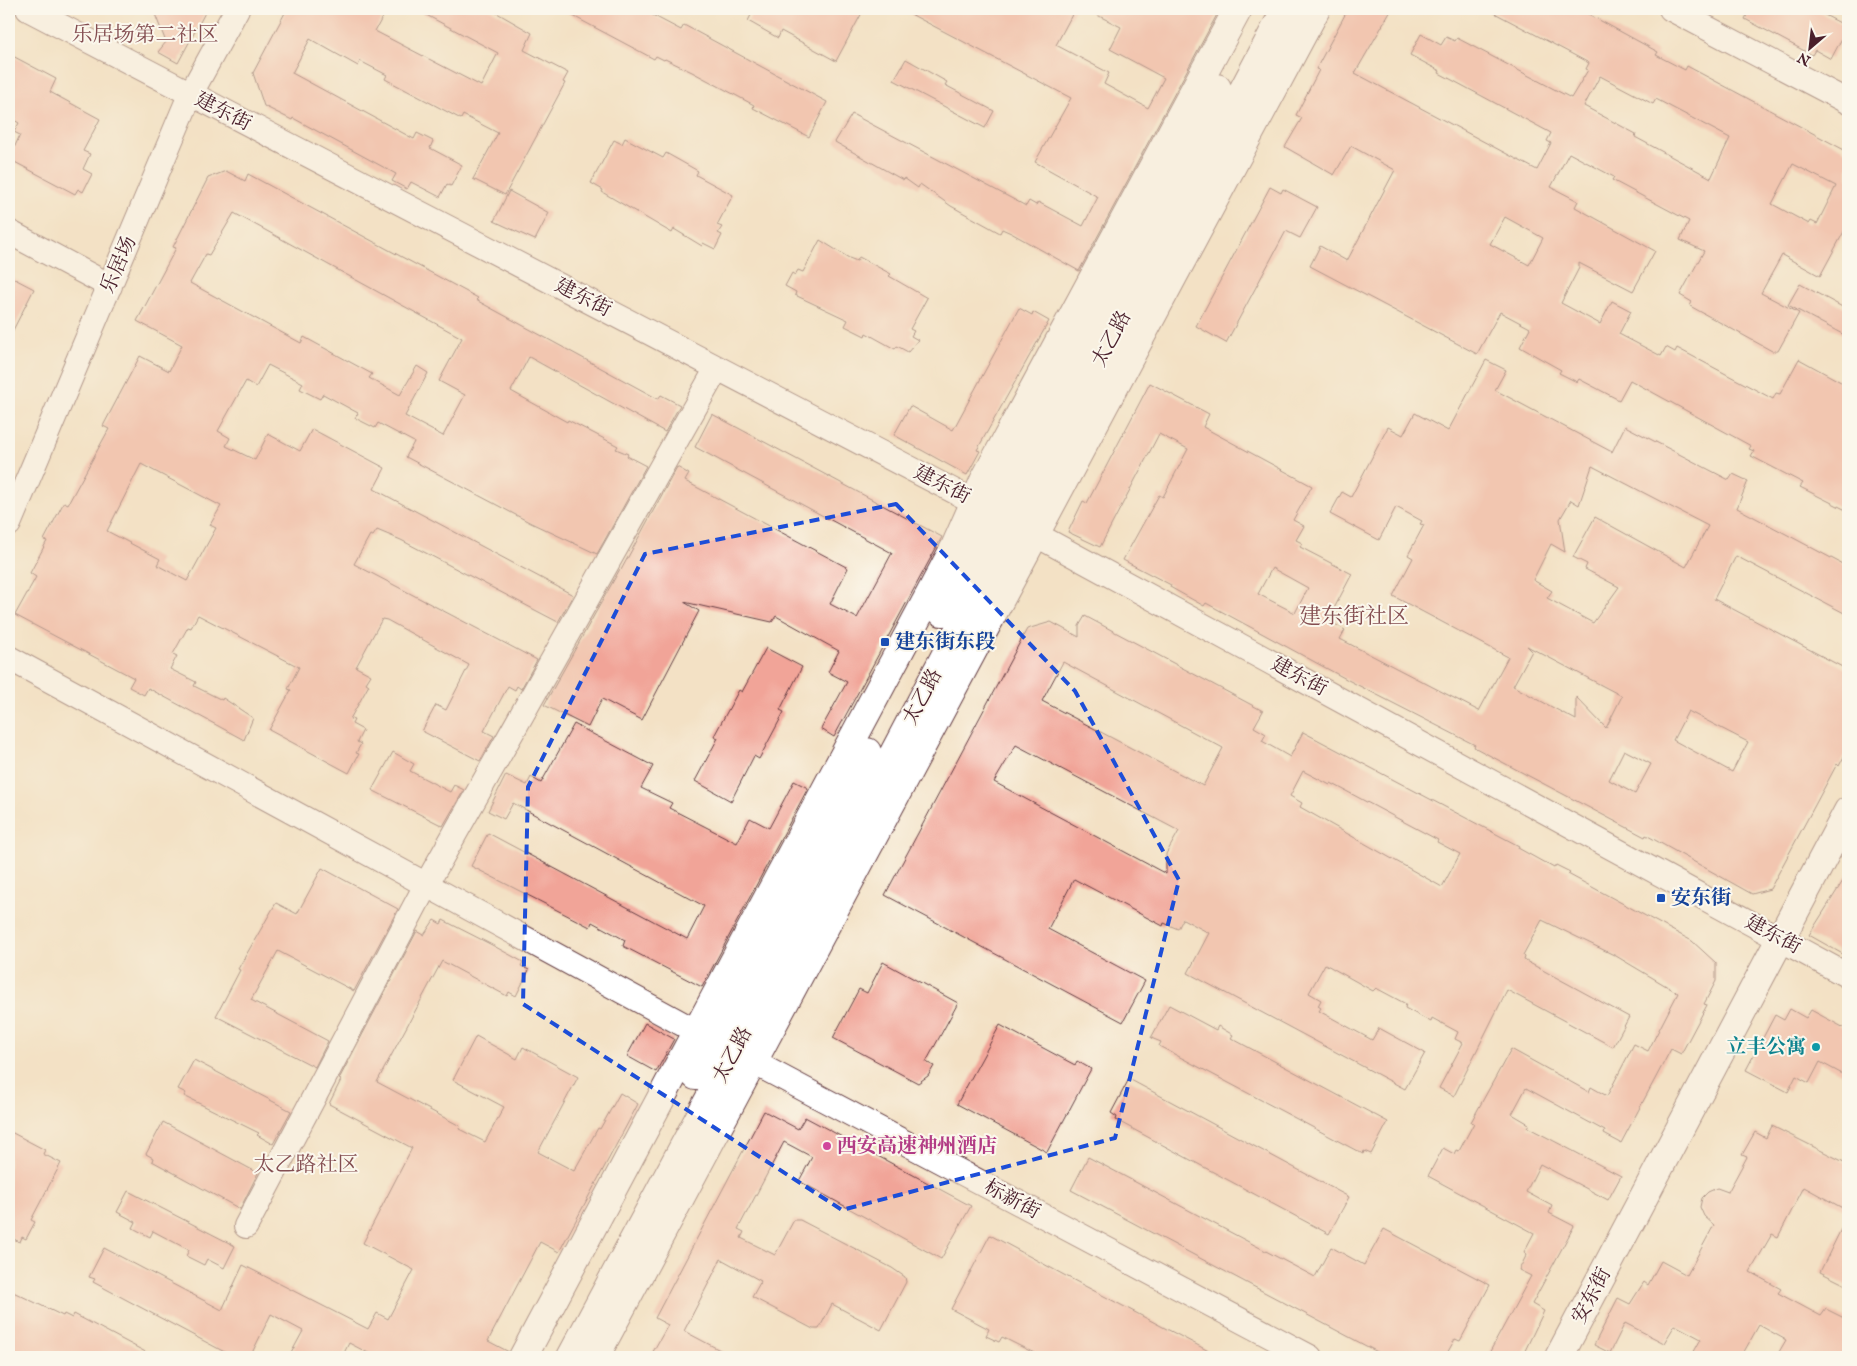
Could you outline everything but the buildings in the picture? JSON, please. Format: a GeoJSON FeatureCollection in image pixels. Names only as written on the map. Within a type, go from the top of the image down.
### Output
{"type":"FeatureCollection","features":[{"type":"Feature","properties":{"kind":"main road"},"geometry":{"type":"LineString","coordinates":[[1005,518],[984,481],[1238,9]]}},
{"type":"Feature","properties":{"kind":"main road","name":"太乙路"},"geometry":{"type":"LineString","coordinates":[[1005,518],[1258,9]]}},
{"type":"Feature","properties":{"kind":"main road","name":"太乙路"},"geometry":{"type":"LineString","coordinates":[[571,1357],[725,1047],[832,822],[892,704],[1005,518],[1286,9]]}},
{"type":"Feature","properties":{"kind":"main road"},"geometry":{"type":"LineString","coordinates":[[595,1357],[725,1047],[1005,518],[1316,9]]}},
{"type":"Feature","properties":{"kind":"main road","name":"安东街"},"geometry":{"type":"LineString","coordinates":[[1559,1357],[1848,811]]}},
{"type":"Feature","properties":{"kind":"main road"},"geometry":{"type":"LineString","coordinates":[[523,1357],[725,1047]]}},
{"type":"Feature","properties":{"kind":"main road","name":"太乙路"},"geometry":{"type":"LineString","coordinates":[[544,1357],[725,1047]]}},
{"type":"Feature","properties":{"kind":"street","name":"建东街"},"geometry":{"type":"LineString","coordinates":[[28,9],[1005,518],[1848,976]]}},
{"type":"Feature","properties":{"kind":"street","name":"乐居场"},"geometry":{"type":"LineString","coordinates":[[9,524],[190,95],[237,9]]}},
{"type":"Feature","properties":{"kind":"street"},"geometry":{"type":"LineString","coordinates":[[1671,9],[1848,102]]}},
{"type":"Feature","properties":{"kind":"street"},"geometry":{"type":"LineString","coordinates":[[9,232],[110,286]]}},
{"type":"Feature","properties":{"kind":"street"},"geometry":{"type":"LineString","coordinates":[[246,1226],[426,885],[717,368]]}},
{"type":"Feature","properties":{"kind":"street","name":"标新街"},"geometry":{"type":"LineString","coordinates":[[9,658],[725,1047],[1310,1357]]}},
{"type":"Feature","properties":{"kind":"highlighted area"},"geometry":{"type":"Polygon","coordinates":[[[896,504],[1075,691],[1179,880],[1115,1138],[842,1210],[523,1004],[528,787],[645,554],[896,504]]]}},
{"type":"Feature","properties":{"kind":"place","name":"建东街东段"},"geometry":{"type":"Point","coordinates":[885,642]}},
{"type":"Feature","properties":{"kind":"place","name":"安东街"},"geometry":{"type":"Point","coordinates":[1661,898]}},
{"type":"Feature","properties":{"kind":"place","name":"立丰公寓"},"geometry":{"type":"Point","coordinates":[1816,1047]}},
{"type":"Feature","properties":{"kind":"place","name":"西安高速神州酒店"},"geometry":{"type":"Point","coordinates":[827,1146]}},
{"type":"Feature","properties":{"kind":"district","name":"乐居场第二社区"},"geometry":{"type":"Point","coordinates":[145,35]}},
{"type":"Feature","properties":{"kind":"district","name":"建东街社区"},"geometry":{"type":"Point","coordinates":[1354,617]}},
{"type":"Feature","properties":{"kind":"district","name":"太乙路社区"},"geometry":{"type":"Point","coordinates":[306,1165]}}]}
